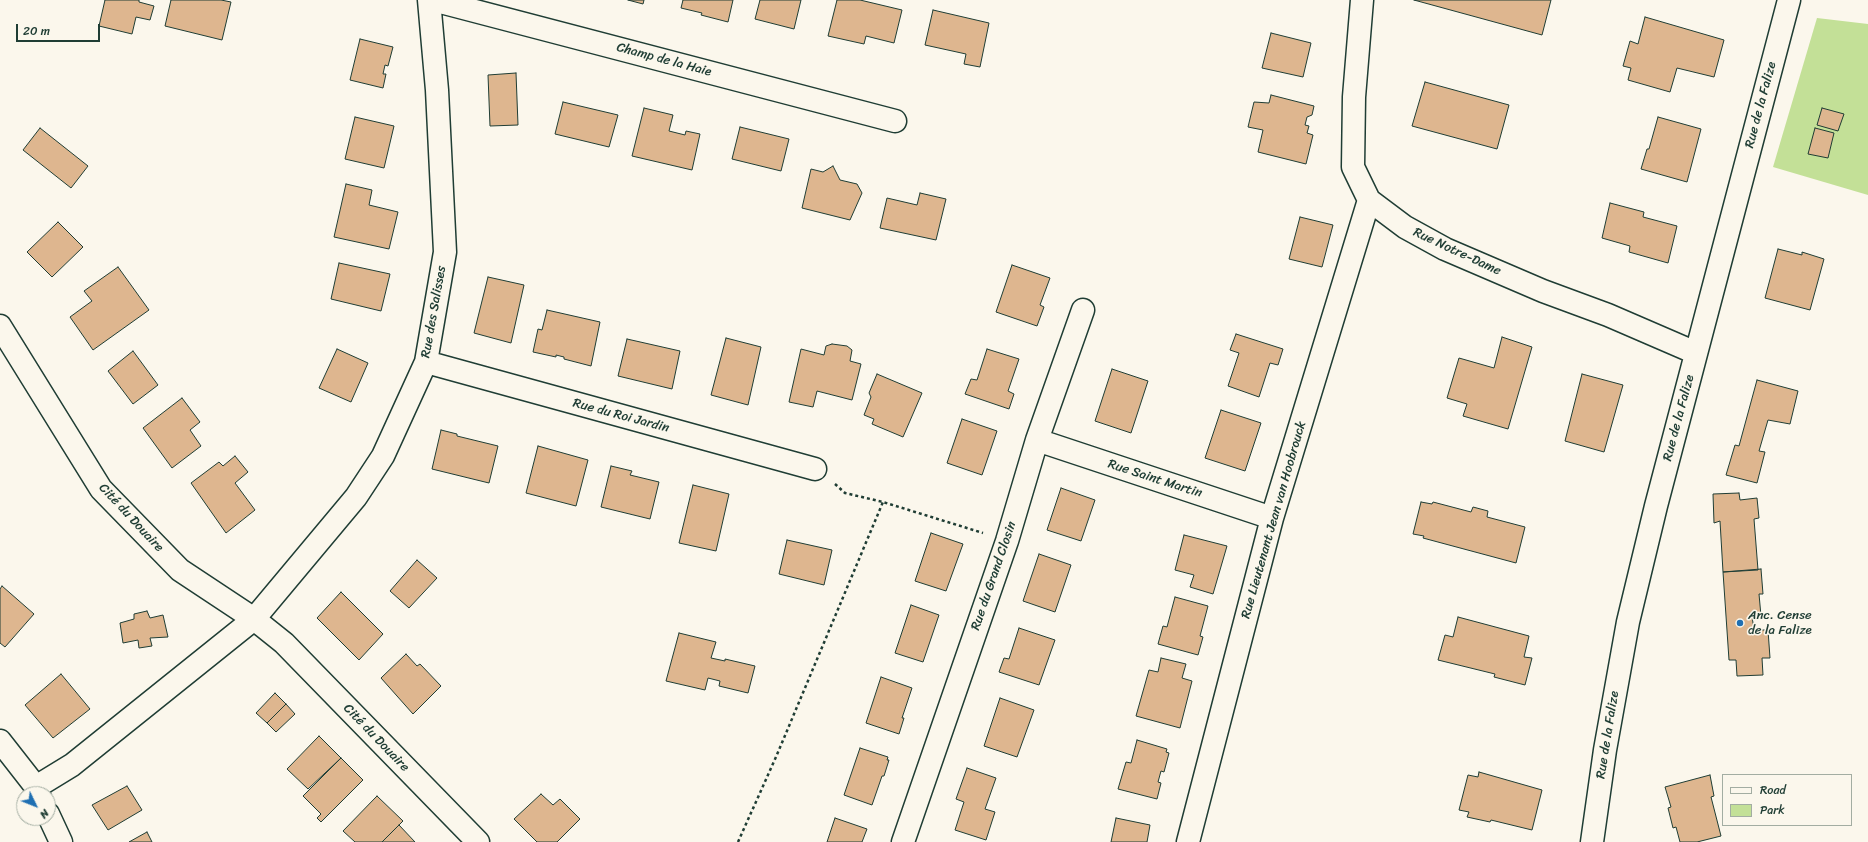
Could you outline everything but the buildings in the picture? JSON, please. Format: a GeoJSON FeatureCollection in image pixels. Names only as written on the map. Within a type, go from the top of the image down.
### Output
{"type":"FeatureCollection","features":[{"type":"Feature","properties":{"kind":"street","name":"Rue des Salisses"},"geometry":{"type":"LineString","coordinates":[[254,619],[356,497],[383,456],[426,362],[445,252],[437,90],[429,0]]}},
{"type":"Feature","properties":{"kind":"street","name":"Champ de la Haie"},"geometry":{"type":"LineString","coordinates":[[433,0],[895,121]]}},
{"type":"Feature","properties":{"kind":"street","name":"Rue Notre-Dame"},"geometry":{"type":"LineString","coordinates":[[1362,0],[1354,97],[1353,166],[1369,200],[1405,227],[1445,249],[1543,291],[1608,315],[1696,353]]}},
{"type":"Feature","properties":{"kind":"street","name":"Rue de la Falize"},"geometry":{"type":"LineString","coordinates":[[1592,842],[1605,750],[1628,622],[1696,353],[1789,0]]}},
{"type":"Feature","properties":{"kind":"street","name":"Rue Lieutenant Jean van Hoobrouck"},"geometry":{"type":"LineString","coordinates":[[1188,842],[1272,518],[1369,200]]}},
{"type":"Feature","properties":{"kind":"street","name":"Rue du Grand Closin"},"geometry":{"type":"LineString","coordinates":[[902,842],[1007,541],[1037,440],[1083,310]]}},
{"type":"Feature","properties":{"kind":"street","name":"Cité du Douaire"},"geometry":{"type":"LineString","coordinates":[[0,326],[101,489],[180,570],[254,619],[284,643],[478,842]]}},
{"type":"Feature","properties":{"kind":"street","name":"Rue du Roi Jardin"},"geometry":{"type":"LineString","coordinates":[[426,362],[815,469]]}},
{"type":"Feature","properties":{"kind":"street","name":"Rue Saint Martin"},"geometry":{"type":"LineString","coordinates":[[1037,440],[1272,518]]}},
{"type":"Feature","properties":{"kind":"street"},"geometry":{"type":"LineString","coordinates":[[44,786],[254,619]]}},
{"type":"Feature","properties":{"kind":"street"},"geometry":{"type":"LineString","coordinates":[[0,741],[33,786]]}},
{"type":"Feature","properties":{"kind":"street"},"geometry":{"type":"LineString","coordinates":[[54,826],[61,842]]}},
{"type":"Feature","properties":{"kind":"path"},"geometry":{"type":"LineString","coordinates":[[815,469],[845,493],[883,502],[1007,541]]}},
{"type":"Feature","properties":{"kind":"path"},"geometry":{"type":"LineString","coordinates":[[738,842],[776,757],[883,502]]}},
{"type":"Feature","properties":{"kind":"green space"},"geometry":{"type":"Polygon","coordinates":[[[1817,18],[1868,24],[1868,195],[1773,167],[1817,18]]]}},
{"type":"Feature","properties":{"kind":"place","name":"Anc. Cense de la Falize"},"geometry":{"type":"Point","coordinates":[1740,623]}}]}
